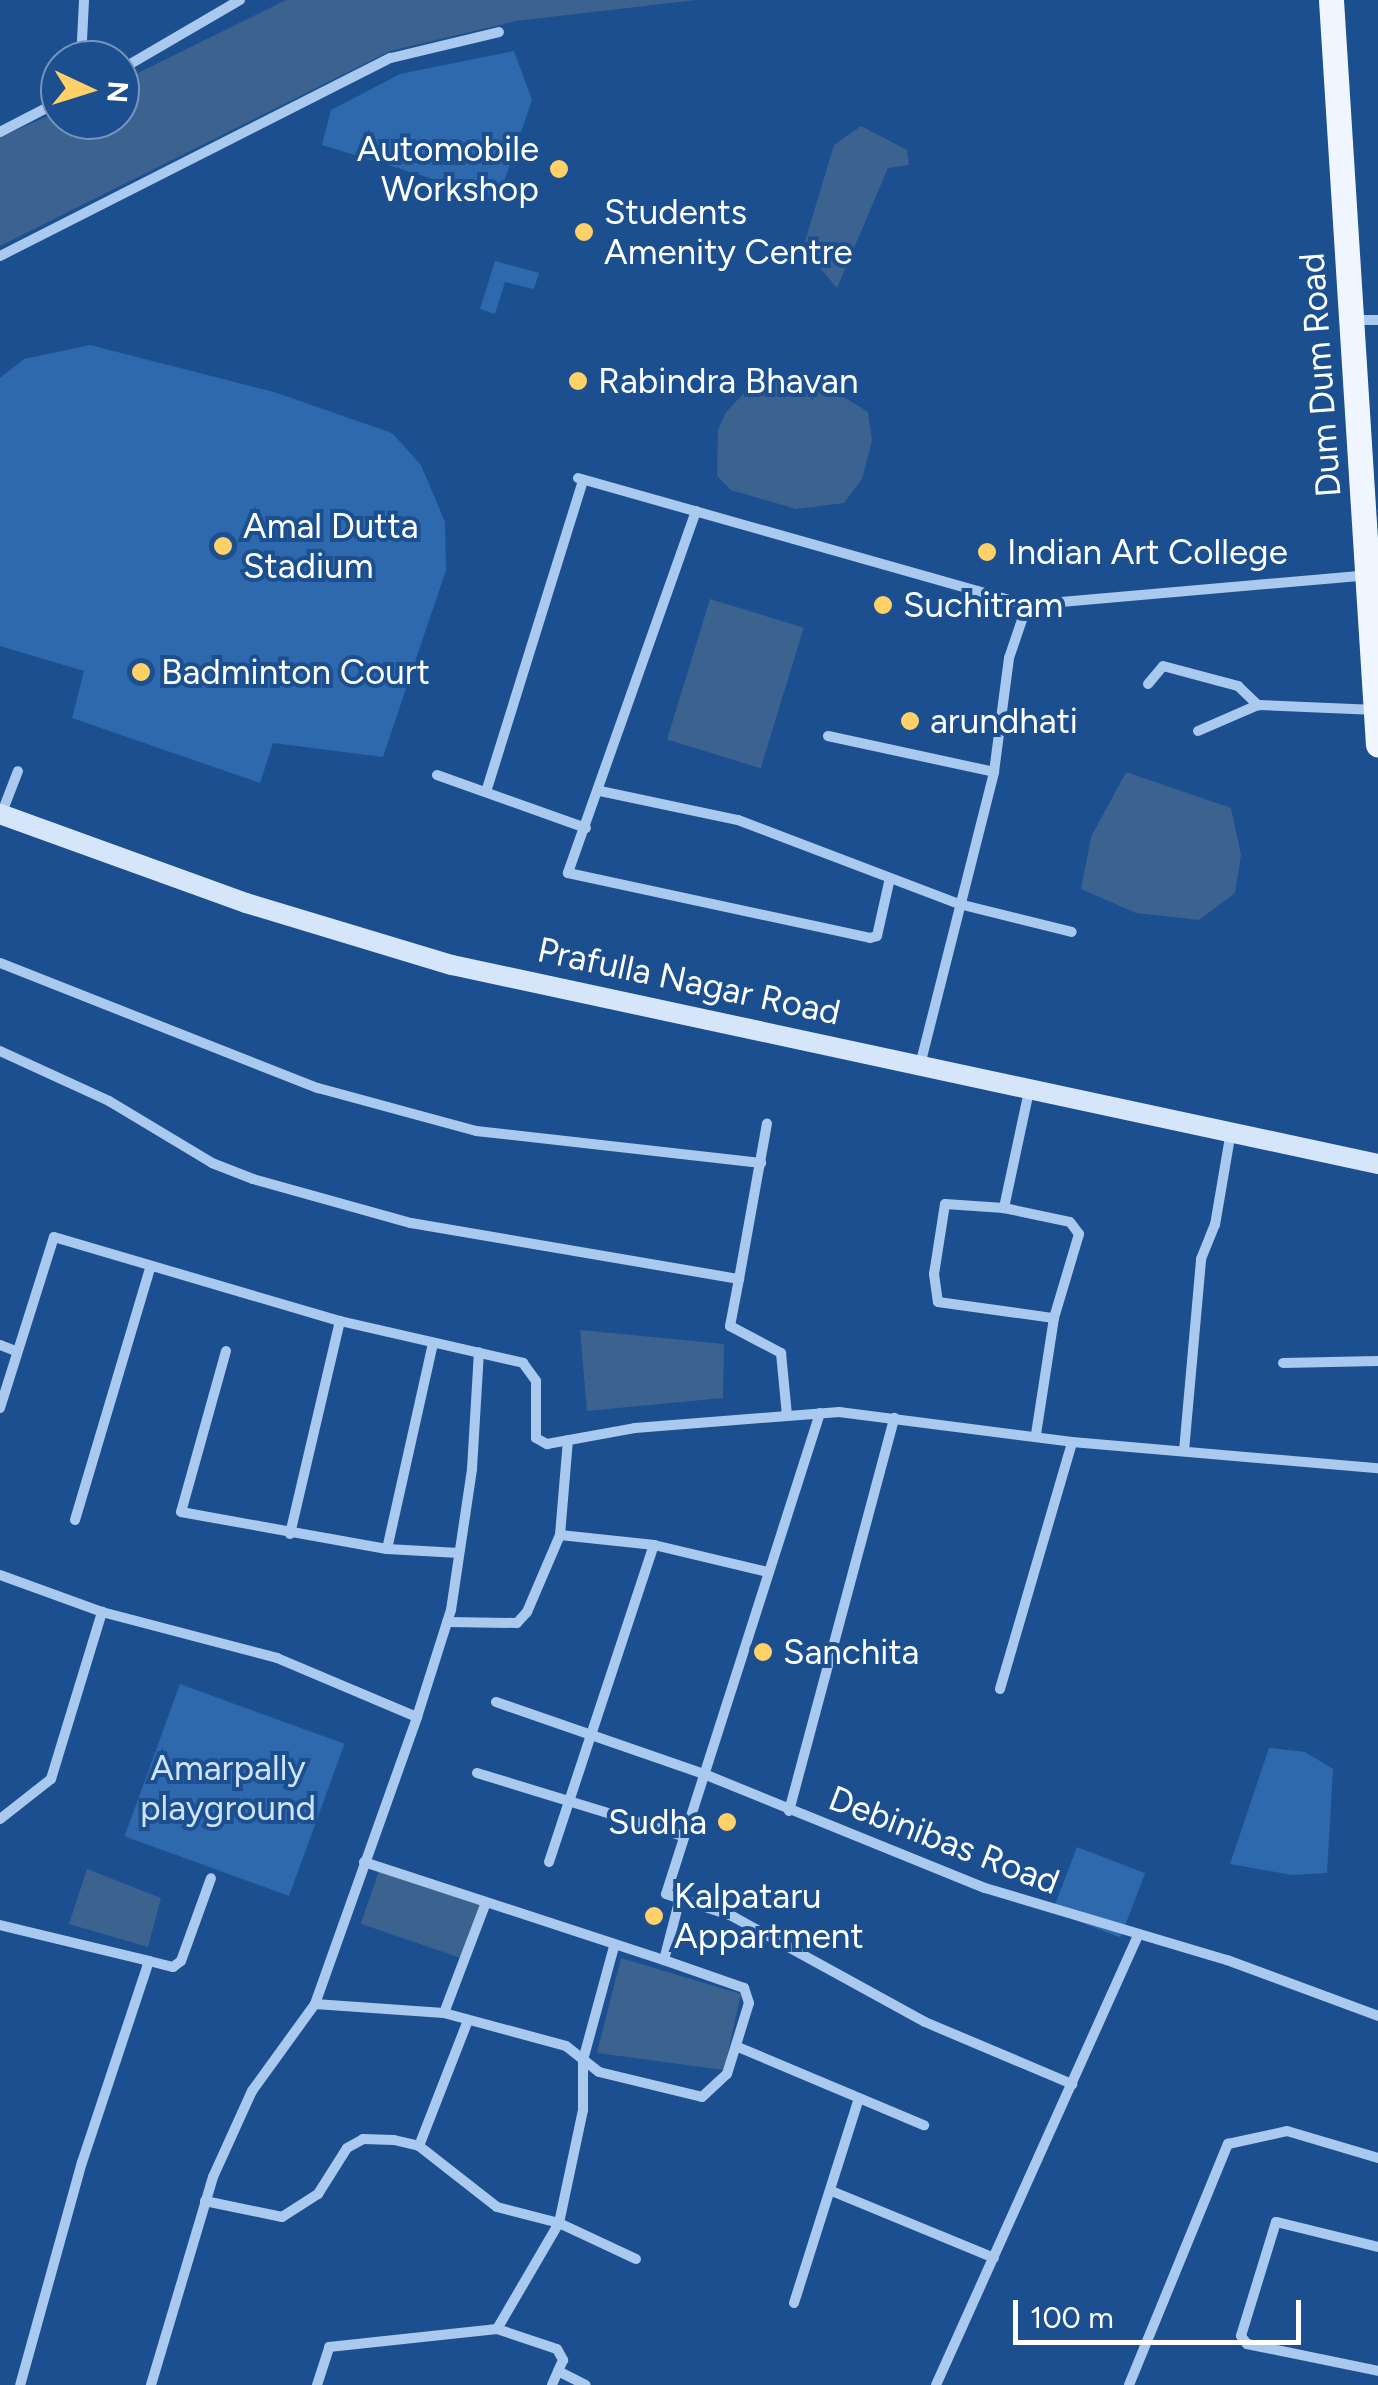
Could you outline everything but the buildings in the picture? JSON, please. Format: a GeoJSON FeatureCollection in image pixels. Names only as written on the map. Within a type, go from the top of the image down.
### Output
{"type":"FeatureCollection","features":[{"type":"Feature","properties":{"kind":"main road","name":"Dum Dum Road"},"geometry":{"type":"LineString","coordinates":[[1331,0],[1350,320],[1376,630],[1378,745]]}},
{"type":"Feature","properties":{"kind":"street"},"geometry":{"type":"LineString","coordinates":[[82,40],[84,0]]}},
{"type":"Feature","properties":{"kind":"street"},"geometry":{"type":"LineString","coordinates":[[140,58],[240,0]]}},
{"type":"Feature","properties":{"kind":"street"},"geometry":{"type":"LineString","coordinates":[[0,256],[392,58],[499,32]]}},
{"type":"Feature","properties":{"kind":"street"},"geometry":{"type":"LineString","coordinates":[[0,132],[40,111]]}},
{"type":"Feature","properties":{"kind":"street"},"geometry":{"type":"LineString","coordinates":[[1350,320],[1378,320]]}},
{"type":"Feature","properties":{"kind":"street"},"geometry":{"type":"LineString","coordinates":[[486,792],[580,479],[1026,605],[1370,575]]}},
{"type":"Feature","properties":{"kind":"street"},"geometry":{"type":"LineString","coordinates":[[696,511],[568,873],[866,938],[877,936],[890,878]]}},
{"type":"Feature","properties":{"kind":"street"},"geometry":{"type":"LineString","coordinates":[[920,1066],[994,772],[1008,658],[1026,605]]}},
{"type":"Feature","properties":{"kind":"street"},"geometry":{"type":"LineString","coordinates":[[1148,684],[1163,666],[1238,686],[1258,705]]}},
{"type":"Feature","properties":{"kind":"street"},"geometry":{"type":"LineString","coordinates":[[1198,731],[1258,705],[1376,710]]}},
{"type":"Feature","properties":{"kind":"street"},"geometry":{"type":"LineString","coordinates":[[828,736],[994,772]]}},
{"type":"Feature","properties":{"kind":"street"},"geometry":{"type":"LineString","coordinates":[[0,814],[18,771]]}},
{"type":"Feature","properties":{"kind":"street"},"geometry":{"type":"LineString","coordinates":[[437,774],[586,828]]}},
{"type":"Feature","properties":{"kind":"street"},"geometry":{"type":"LineString","coordinates":[[600,791],[738,820],[960,904],[1072,932]]}},
{"type":"Feature","properties":{"kind":"street","name":"Prafulla Nagar Road"},"geometry":{"type":"LineString","coordinates":[[0,814],[246,904],[452,965],[1378,1164]]}},
{"type":"Feature","properties":{"kind":"street"},"geometry":{"type":"LineString","coordinates":[[0,963],[318,1088],[476,1131],[761,1163]]}},
{"type":"Feature","properties":{"kind":"street"},"geometry":{"type":"LineString","coordinates":[[0,1051],[253,1179],[411,1223],[738,1279]]}},
{"type":"Feature","properties":{"kind":"street"},"geometry":{"type":"LineString","coordinates":[[1004,1208],[1029,1092]]}},
{"type":"Feature","properties":{"kind":"street"},"geometry":{"type":"LineString","coordinates":[[767,1124],[730,1326],[781,1353],[787,1414]]}},
{"type":"Feature","properties":{"kind":"street"},"geometry":{"type":"LineString","coordinates":[[1184,1450],[1201,1259],[1214,1225],[1231,1131]]}},
{"type":"Feature","properties":{"kind":"street"},"geometry":{"type":"LineString","coordinates":[[1036,1434],[1054,1318],[1071,1275],[1077,1226],[1004,1208],[946,1204],[934,1274],[938,1302],[1054,1318]]}},
{"type":"Feature","properties":{"kind":"street"},"geometry":{"type":"LineString","coordinates":[[0,1408],[54,1237],[340,1321],[532,1368],[536,1438],[547,1444],[820,1413],[1036,1434],[1072,1442],[1378,1468]]}},
{"type":"Feature","properties":{"kind":"street"},"geometry":{"type":"LineString","coordinates":[[75,1520],[150,1268]]}},
{"type":"Feature","properties":{"kind":"street"},"geometry":{"type":"LineString","coordinates":[[290,1534],[340,1321]]}},
{"type":"Feature","properties":{"kind":"street"},"geometry":{"type":"LineString","coordinates":[[386,1549],[433,1343]]}},
{"type":"Feature","properties":{"kind":"street"},"geometry":{"type":"LineString","coordinates":[[0,1345],[16,1351]]}},
{"type":"Feature","properties":{"kind":"street"},"geometry":{"type":"LineString","coordinates":[[226,1351],[181,1512],[386,1549],[459,1553]]}},
{"type":"Feature","properties":{"kind":"street"},"geometry":{"type":"LineString","coordinates":[[150,2385],[206,2201],[252,2092],[315,2004],[417,1717],[446,1622],[459,1553],[479,1352]]}},
{"type":"Feature","properties":{"kind":"street"},"geometry":{"type":"LineString","coordinates":[[1284,1363],[1378,1360]]}},
{"type":"Feature","properties":{"kind":"street"},"geometry":{"type":"LineString","coordinates":[[820,1413],[666,1894],[732,1916],[924,2022],[1072,2084]]}},
{"type":"Feature","properties":{"kind":"street"},"geometry":{"type":"LineString","coordinates":[[788,1811],[894,1418]]}},
{"type":"Feature","properties":{"kind":"street"},"geometry":{"type":"LineString","coordinates":[[446,1622],[517,1623],[560,1536],[568,1440]]}},
{"type":"Feature","properties":{"kind":"street"},"geometry":{"type":"LineString","coordinates":[[1000,1688],[1072,1442]]}},
{"type":"Feature","properties":{"kind":"street"},"geometry":{"type":"LineString","coordinates":[[560,1536],[654,1545],[767,1572]]}},
{"type":"Feature","properties":{"kind":"street"},"geometry":{"type":"LineString","coordinates":[[549,1862],[654,1545]]}},
{"type":"Feature","properties":{"kind":"street"},"geometry":{"type":"LineString","coordinates":[[0,1575],[102,1612],[276,1658],[417,1717]]}},
{"type":"Feature","properties":{"kind":"street"},"geometry":{"type":"LineString","coordinates":[[0,1819],[52,1779],[102,1612]]}},
{"type":"Feature","properties":{"kind":"street","name":"Debinibas Road"},"geometry":{"type":"LineString","coordinates":[[496,1702],[704,1774],[985,1888],[1227,1960],[1378,2016]]}},
{"type":"Feature","properties":{"kind":"street"},"geometry":{"type":"LineString","coordinates":[[477,1774],[683,1836]]}},
{"type":"Feature","properties":{"kind":"street"},"geometry":{"type":"LineString","coordinates":[[315,2004],[444,2013],[566,2046],[598,2072],[702,2096],[727,2074],[738,2047],[749,2003],[744,1988],[364,1862]]}},
{"type":"Feature","properties":{"kind":"street"},"geometry":{"type":"LineString","coordinates":[[0,1924],[173,1968],[181,1961],[212,1878]]}},
{"type":"Feature","properties":{"kind":"street"},"geometry":{"type":"LineString","coordinates":[[664,1960],[680,1898]]}},
{"type":"Feature","properties":{"kind":"street"},"geometry":{"type":"LineString","coordinates":[[444,2013],[485,1905]]}},
{"type":"Feature","properties":{"kind":"street"},"geometry":{"type":"LineString","coordinates":[[936,2385],[1138,1936]]}},
{"type":"Feature","properties":{"kind":"street"},"geometry":{"type":"LineString","coordinates":[[497,2329],[559,2223],[584,2110],[584,2060],[614,1947]]}},
{"type":"Feature","properties":{"kind":"street"},"geometry":{"type":"LineString","coordinates":[[20,2385],[82,2162],[148,1961]]}},
{"type":"Feature","properties":{"kind":"street"},"geometry":{"type":"LineString","coordinates":[[418,2146],[468,2020]]}},
{"type":"Feature","properties":{"kind":"street"},"geometry":{"type":"LineString","coordinates":[[738,2047],[924,2125]]}},
{"type":"Feature","properties":{"kind":"street"},"geometry":{"type":"LineString","coordinates":[[794,2303],[834,2192],[859,2098]]}},
{"type":"Feature","properties":{"kind":"street"},"geometry":{"type":"LineString","coordinates":[[1130,2385],[1228,2144],[1288,2131],[1378,2158]]}},
{"type":"Feature","properties":{"kind":"street"},"geometry":{"type":"LineString","coordinates":[[206,2201],[282,2218],[318,2194],[347,2148],[362,2139],[418,2146],[497,2207],[559,2223],[636,2259]]}},
{"type":"Feature","properties":{"kind":"street"},"geometry":{"type":"LineString","coordinates":[[834,2192],[994,2258]]}},
{"type":"Feature","properties":{"kind":"street"},"geometry":{"type":"LineString","coordinates":[[1378,2247],[1276,2222],[1241,2336],[1247,2344],[1378,2371]]}},
{"type":"Feature","properties":{"kind":"street"},"geometry":{"type":"LineString","coordinates":[[317,2385],[329,2348],[497,2329],[557,2349],[558,2370],[552,2385]]}},
{"type":"Feature","properties":{"kind":"street"},"geometry":{"type":"LineString","coordinates":[[558,2370],[586,2385]]}},
{"type":"Feature","properties":{"kind":"green space"},"geometry":{"type":"Polygon","coordinates":[[[514,51],[532,100],[498,199],[322,145],[331,110],[400,74],[514,51]]]}},
{"type":"Feature","properties":{"kind":"green space"},"geometry":{"type":"Polygon","coordinates":[[[495,261],[539,273],[534,289],[505,282],[495,314],[480,309],[495,261]]]}},
{"type":"Feature","properties":{"kind":"green space","name":"Amal Dutta Stadium"},"geometry":{"type":"Polygon","coordinates":[[[90,345],[274,392],[392,433],[421,465],[445,522],[446,570],[383,757],[273,743],[260,783],[72,718],[84,671],[0,646],[0,378],[24,359],[90,345]]]}},
{"type":"Feature","properties":{"kind":"green space","name":"Amarpally playground"},"geometry":{"type":"Polygon","coordinates":[[[180,1684],[344,1744],[289,1896],[125,1836],[180,1684]]]}},
{"type":"Feature","properties":{"kind":"green space"},"geometry":{"type":"Polygon","coordinates":[[[1269,1748],[1305,1752],[1333,1769],[1327,1873],[1292,1875],[1230,1864],[1269,1748]]]}},
{"type":"Feature","properties":{"kind":"green space"},"geometry":{"type":"Polygon","coordinates":[[[1077,1847],[1145,1873],[1120,1938],[1052,1911],[1077,1847]]]}},
{"type":"Feature","properties":{"kind":"shaded area"},"geometry":{"type":"Polygon","coordinates":[[[286,0],[696,0],[516,21],[390,51],[0,246],[0,137],[40,120],[40,140],[140,140],[140,72],[286,0]]]}},
{"type":"Feature","properties":{"kind":"shaded area"},"geometry":{"type":"Polygon","coordinates":[[[861,126],[907,150],[909,165],[888,168],[837,288],[803,248],[834,145],[861,126]]]}},
{"type":"Feature","properties":{"kind":"shaded area"},"geometry":{"type":"Polygon","coordinates":[[[775,378],[828,387],[868,412],[872,441],[862,479],[844,503],[796,509],[731,490],[717,476],[718,430],[726,412],[745,392],[775,378]]]}},
{"type":"Feature","properties":{"kind":"shaded area"},"geometry":{"type":"Polygon","coordinates":[[[710,599],[804,628],[761,768],[667,740],[710,599]]]}},
{"type":"Feature","properties":{"kind":"shaded area"},"geometry":{"type":"Polygon","coordinates":[[[1126,772],[1231,808],[1241,855],[1235,893],[1199,920],[1136,913],[1081,889],[1091,837],[1126,772]]]}},
{"type":"Feature","properties":{"kind":"shaded area"},"geometry":{"type":"Polygon","coordinates":[[[580,1330],[724,1344],[723,1398],[587,1411],[580,1330]]]}},
{"type":"Feature","properties":{"kind":"shaded area"},"geometry":{"type":"Polygon","coordinates":[[[380,1868],[481,1903],[462,1959],[361,1924],[380,1868]]]}},
{"type":"Feature","properties":{"kind":"shaded area"},"geometry":{"type":"Polygon","coordinates":[[[87,1869],[161,1898],[148,1947],[69,1924],[87,1869]]]}},
{"type":"Feature","properties":{"kind":"shaded area"},"geometry":{"type":"Polygon","coordinates":[[[621,1958],[741,1994],[724,2070],[597,2053],[621,1958]]]}},
{"type":"Feature","properties":{"kind":"place","name":"Automobile Workshop"},"geometry":{"type":"Point","coordinates":[559,169]}},
{"type":"Feature","properties":{"kind":"place","name":"Students Amenity Centre"},"geometry":{"type":"Point","coordinates":[584,232]}},
{"type":"Feature","properties":{"kind":"place","name":"Rabindra Bhavan"},"geometry":{"type":"Point","coordinates":[578,381]}},
{"type":"Feature","properties":{"kind":"place","name":"Amal Dutta Stadium"},"geometry":{"type":"Point","coordinates":[223,546]}},
{"type":"Feature","properties":{"kind":"place","name":"Indian Art College"},"geometry":{"type":"Point","coordinates":[987,552]}},
{"type":"Feature","properties":{"kind":"place","name":"Suchitram"},"geometry":{"type":"Point","coordinates":[883,605]}},
{"type":"Feature","properties":{"kind":"place","name":"Badminton Court"},"geometry":{"type":"Point","coordinates":[141,672]}},
{"type":"Feature","properties":{"kind":"place","name":"arundhati"},"geometry":{"type":"Point","coordinates":[910,721]}},
{"type":"Feature","properties":{"kind":"place","name":"Sanchita"},"geometry":{"type":"Point","coordinates":[763,1652]}},
{"type":"Feature","properties":{"kind":"place","name":"Sudha"},"geometry":{"type":"Point","coordinates":[727,1822]}},
{"type":"Feature","properties":{"kind":"place","name":"Kalpataru Appartment"},"geometry":{"type":"Point","coordinates":[654,1916]}}]}
